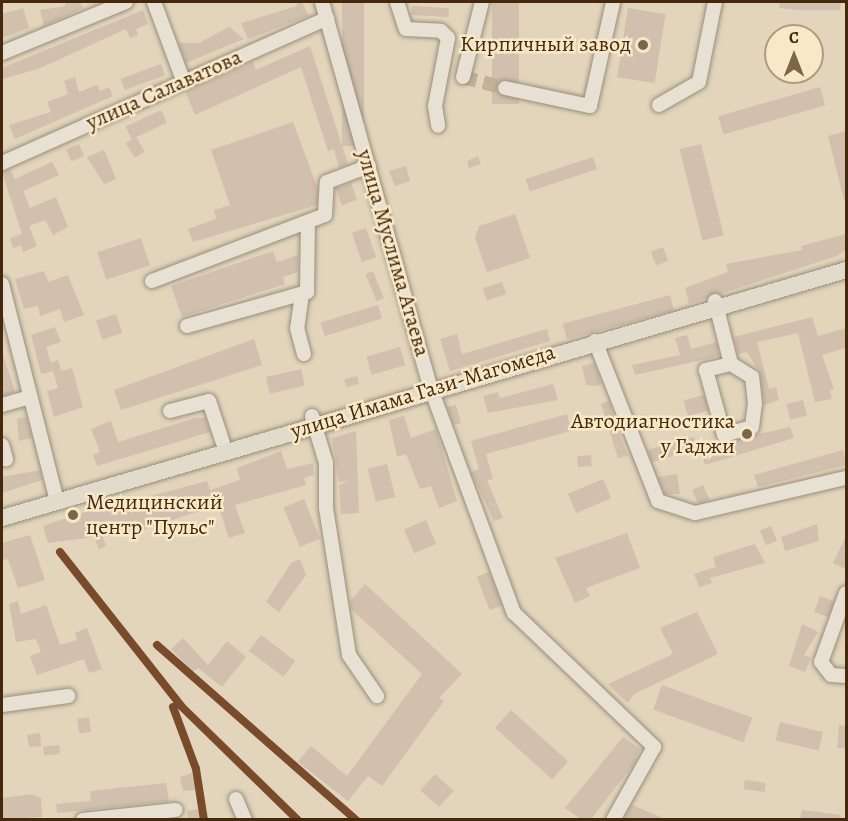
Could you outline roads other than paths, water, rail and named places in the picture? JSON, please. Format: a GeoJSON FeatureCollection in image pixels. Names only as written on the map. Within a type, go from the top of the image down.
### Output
{"type":"FeatureCollection","features":[{"type":"Feature","properties":{"kind":"main road"},"geometry":{"type":"LineString","coordinates":[[430,386],[716,304],[846,262]]}},
{"type":"Feature","properties":{"kind":"main road","name":"улица Имама Гази-Магомеда"},"geometry":{"type":"LineString","coordinates":[[2,518],[56,497],[313,420],[595,341],[716,304],[846,270]]}},
{"type":"Feature","properties":{"kind":"main road"},"geometry":{"type":"LineString","coordinates":[[2,507],[56,497],[223,443],[313,420]]}},
{"type":"Feature","properties":{"kind":"street"},"geometry":{"type":"LineString","coordinates":[[2,53],[126,2]]}},
{"type":"Feature","properties":{"kind":"street"},"geometry":{"type":"LineString","coordinates":[[154,2],[183,81]]}},
{"type":"Feature","properties":{"kind":"street","name":"улица Муслима Атаева"},"geometry":{"type":"LineString","coordinates":[[322,2],[430,386],[514,613],[638,727],[654,747],[613,819]]}},
{"type":"Feature","properties":{"kind":"street"},"geometry":{"type":"LineString","coordinates":[[397,2],[406,29],[441,31],[448,38],[435,106],[438,126]]}},
{"type":"Feature","properties":{"kind":"street"},"geometry":{"type":"LineString","coordinates":[[463,77],[482,2]]}},
{"type":"Feature","properties":{"kind":"street"},"geometry":{"type":"LineString","coordinates":[[505,88],[590,106],[613,2]]}},
{"type":"Feature","properties":{"kind":"street"},"geometry":{"type":"LineString","coordinates":[[659,105],[699,82],[715,2]]}},
{"type":"Feature","properties":{"kind":"street","name":"улица Салаватова"},"geometry":{"type":"LineString","coordinates":[[2,163],[327,18]]}},
{"type":"Feature","properties":{"kind":"street"},"geometry":{"type":"LineString","coordinates":[[152,280],[325,215],[327,182],[369,166]]}},
{"type":"Feature","properties":{"kind":"street"},"geometry":{"type":"LineString","coordinates":[[187,326],[307,292],[308,222]]}},
{"type":"Feature","properties":{"kind":"street"},"geometry":{"type":"LineString","coordinates":[[2,284],[6,320],[30,398],[56,497]]}},
{"type":"Feature","properties":{"kind":"street"},"geometry":{"type":"LineString","coordinates":[[302,294],[297,328],[304,354]]}},
{"type":"Feature","properties":{"kind":"street"},"geometry":{"type":"LineString","coordinates":[[716,304],[731,364],[752,377],[755,404],[752,427],[724,435],[706,370],[731,364]]}},
{"type":"Feature","properties":{"kind":"street"},"geometry":{"type":"LineString","coordinates":[[595,341],[658,501],[695,513],[846,478]]}},
{"type":"Feature","properties":{"kind":"street"},"geometry":{"type":"LineString","coordinates":[[2,405],[30,398]]}},
{"type":"Feature","properties":{"kind":"street"},"geometry":{"type":"LineString","coordinates":[[170,411],[209,401],[223,443]]}},
{"type":"Feature","properties":{"kind":"street"},"geometry":{"type":"LineString","coordinates":[[313,420],[326,463],[326,508],[349,655],[377,696]]}},
{"type":"Feature","properties":{"kind":"street"},"geometry":{"type":"LineString","coordinates":[[846,593],[821,662],[831,675],[846,676]]}},
{"type":"Feature","properties":{"kind":"street"},"geometry":{"type":"LineString","coordinates":[[2,705],[68,696]]}},
{"type":"Feature","properties":{"kind":"street"},"geometry":{"type":"LineString","coordinates":[[236,799],[245,819]]}},
{"type":"Feature","properties":{"kind":"street"},"geometry":{"type":"LineString","coordinates":[[83,819],[175,810]]}},
{"type":"Feature","properties":{"kind":"tunnel"},"geometry":{"type":"LineString","coordinates":[[463,77],[505,88]]}},
{"type":"Feature","properties":{"kind":"place","name":"Кирпичный завод"},"geometry":{"type":"Point","coordinates":[643,45]}},
{"type":"Feature","properties":{"kind":"place","name":"Автодиагностика у Гаджи"},"geometry":{"type":"Point","coordinates":[747,434]}},
{"type":"Feature","properties":{"kind":"place","name":"Медицинский центр \"Пульс\""},"geometry":{"type":"Point","coordinates":[73,515]}}]}
